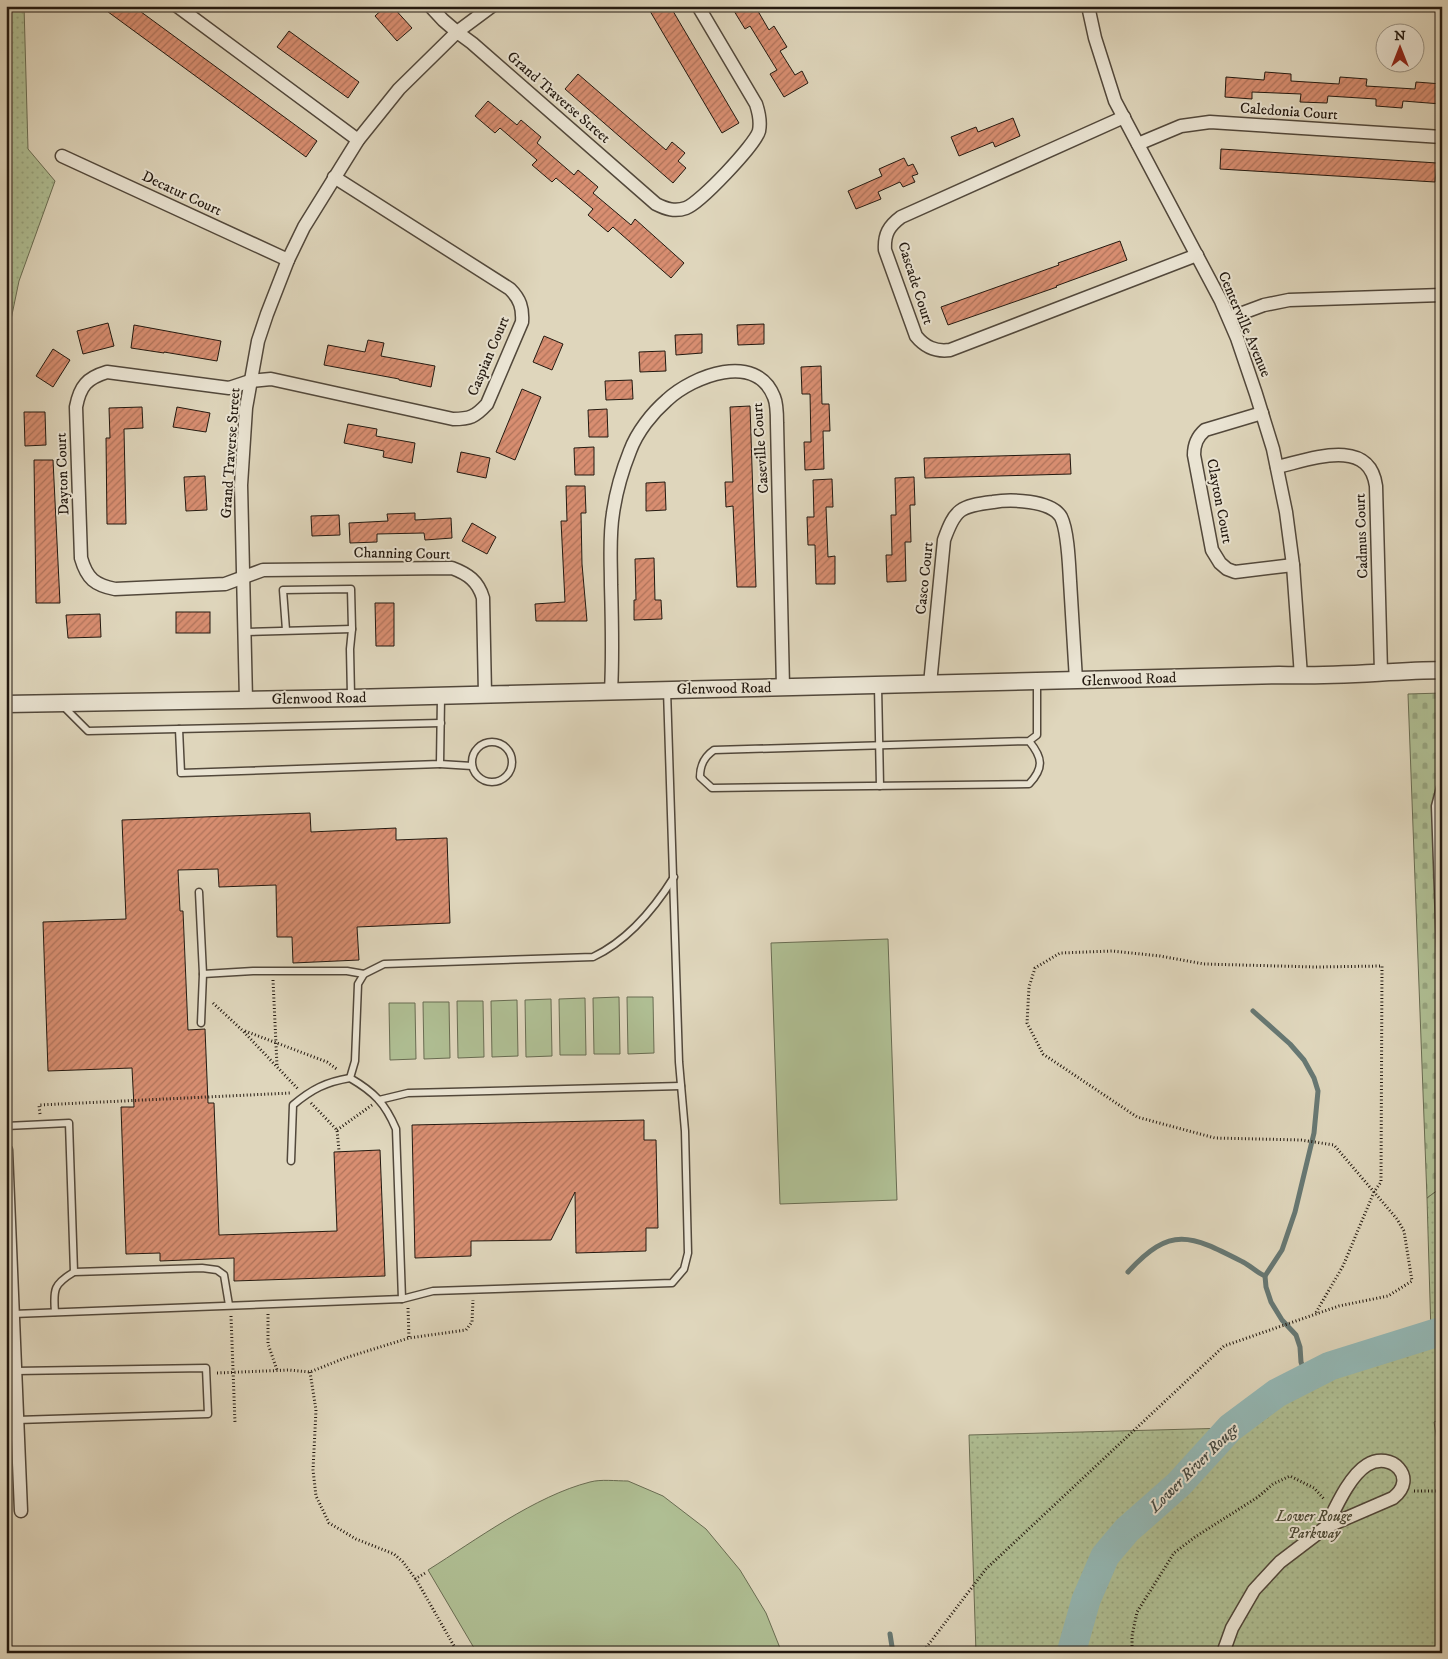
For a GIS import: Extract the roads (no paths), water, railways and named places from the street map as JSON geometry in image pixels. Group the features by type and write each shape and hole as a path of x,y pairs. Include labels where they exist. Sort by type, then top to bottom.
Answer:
{"street":[{"path":"177,6 358,140"},
{"path":"430,6 457,32"},
{"name":"Grand Traverse Street","path":"246,700 241,485 246,408 258,341 266,314 304,227 358,140 399,89 457,32 492,6"},
{"name":"Grand Traverse Street","path":"457,32 656,204 666,209 684,209 699,200 753,144 759,131 760,118 756,104 698,6"},
{"name":"Centerville Avenue","path":"1088,6 1095,38 1115,101 1229,318 1262,413 1277,467 1286,512 1293,565 1301,676"},
{"name":"Cascade Court","path":"1124,117 901,216 893,223 885,235 885,250 916,336 922,344 931,349 950,350 1197,255"},
{"name":"Caledonia Court","path":"1138,144 1181,126 1210,122 1442,137"},
{"name":"Decatur Court","path":"62,156 288,260"},
{"name":"Caspian Court","path":"250,381 271,379 454,419 466,419 478,414 486,404 522,322 521,305 518,297 510,289 334,178"},
{"path":"1229,318 1264,305 1289,300 1442,295"},
{"name":"Caseville Court","path":"611,691 613,658 610,540 618,487 631,448 652,415 668,398 697,380 727,371 741,371 760,378 775,397 783,687"},
{"name":"Dayton Court","path":"242,579 225,584 116,589 102,587 91,579 84,570 81,558 76,407 78,394 85,384 96,375 107,372 229,388 250,381"},
{"name":"Clayton Court","path":"1262,413 1206,430 1199,435 1195,442 1194,455 1212,550 1220,563 1235,572 1293,565"},
{"name":"Cadmus Court","path":"1277,467 1342,454 1359,459 1372,472 1376,486 1381,672"},
{"name":"Casco Court","path":"930,684 944,540 947,531 960,510 974,504 997,501 1024,501 1050,507 1060,516 1068,547 1076,680"},
{"name":"Channing Court","path":"242,579 263,570 436,567 452,568 463,572 477,584 483,598 485,694"},
{"name":"Glenwood Road","path":"6,704 442,696 1076,680 1340,676 1381,672 1442,670"},
{"path":"6,1150 15,1371 12,1420 21,1511"},
{"path":"1224,1653 1232,1628 1254,1590 1280,1562 1326,1527 1393,1498 1401,1492 1403,1475 1398,1468 1389,1462 1378,1460 1366,1466 1346,1488 1326,1527"}],"lane":[{"path":"286,630 283,590 351,589 351,698"},
{"path":"244,632 352,629"},
{"path":"1029,741 1037,751 1040,760 1038,775 1029,784 712,788 700,777 700,766 714,750 1029,741 1036,735 1037,682"},
{"path":"878,685 880,786"},
{"path":"13,1314 405,1298 434,1291 672,1283 684,1269 688,1253 685,1131 681,1086 667,690"},
{"path":"440,764 442,696"},
{"path":"61,703 88,731 440,723"},
{"path":"179,729 181,773 440,764 472,766"},
{"path":"488,742 501,744 506,748 512,759 509,772 499,781 485,781 479,778 472,766 473,753 482,744 488,742"},
{"path":"1442,780 1435,806 1439,868 1442,1004"},
{"path":"1435,806 1442,818"},
{"path":"350,1078 355,1061 358,984 364,974 384,964 593,957 610,949 639,922 660,899 674,877"},
{"path":"198,892 203,974 201,1023"},
{"path":"203,974 253,971 348,972 364,974"},
{"path":"291,1161 293,1105 304,1095 330,1081 350,1078 367,1088 388,1110 396,1128 405,1298"},
{"path":"379,1100 408,1093 681,1086"},
{"path":"6,1126 69,1123 74,1272"},
{"path":"55,1312 54,1297 59,1282 74,1272 202,1268 217,1270 224,1275 230,1305"},
{"path":"12,1420 208,1414 206,1368 15,1371"}],"waterway":[{"path":"1253,1011 1290,1044 1304,1060 1314,1078 1318,1091 1314,1133 1295,1212 1282,1250 1265,1276 1271,1302 1282,1320 1296,1335 1300,1347 1301,1362 1307,1378"},
{"path":"1128,1272 1143,1257 1157,1247 1169,1241 1182,1239 1195,1241 1225,1253 1265,1276"},
{"name":"Lower River Rouge","path":"1071,1653 1086,1600 1105,1556 1127,1530 1179,1484 1230,1428 1277,1393 1330,1366 1442,1331"},
{"path":"890,1634 893,1653"}],"park label":[{"name":"Lower Rouge Parkway","path":"1314,1524"}]}
